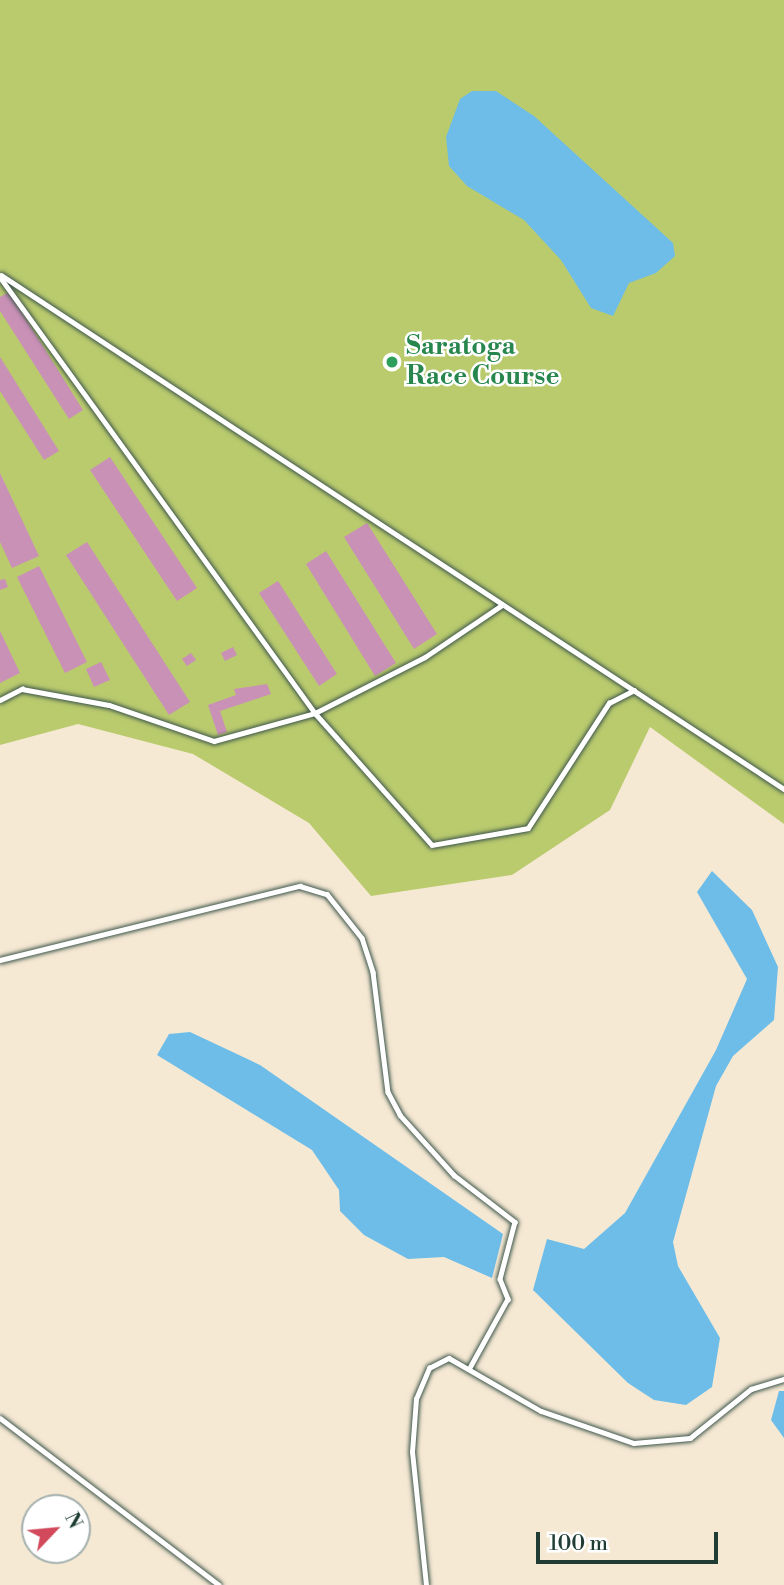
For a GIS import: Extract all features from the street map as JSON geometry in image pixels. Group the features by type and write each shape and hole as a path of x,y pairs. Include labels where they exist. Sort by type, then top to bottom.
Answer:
{"lane":[{"path":"0,276 784,789"},
{"path":"0,276 315,713 432,845 528,828 610,702 634,690"},
{"path":"0,700 22,689 109,705 214,741 315,713 425,657 502,605"},
{"path":"0,960 300,886 327,894 362,938 373,972 388,1092 400,1115 454,1175 515,1222 500,1279 508,1299 471,1366"},
{"path":"426,1585 412,1452 416,1399 429,1368 449,1358 471,1366 541,1411 634,1443 690,1438 751,1389 784,1378"},
{"path":"0,1418 219,1585"}],"green space":[{"name":"Saratoga Race Course","path":"0,0 784,0 784,824 650,727 610,810 512,875 371,896 309,823 193,754 78,724 0,745"}],"water":[{"path":"472,91 496,91 534,116 673,243 675,256 656,273 629,283 613,316 591,308 561,260 524,220 467,186 449,166 446,137 460,99"},
{"path":"712,871 752,910 778,967 774,1020 733,1056 716,1086 673,1242 678,1266 720,1338 712,1387 686,1405 654,1400 628,1383 533,1290 547,1239 584,1249 625,1213 716,1050 747,979 697,892"},
{"path":"190,1032 260,1065 503,1234 492,1278 444,1257 408,1259 364,1235 340,1211 339,1190 312,1150 157,1055 169,1034"},
{"path":"779,1391 784,1391 784,1438 771,1420"}],"building":[{"path":"9,292 83,410 69,419 0,311 0,297"},
{"path":"0,357 59,451 44,460 0,391"},
{"path":"110,457 197,588 177,601 90,470"},
{"path":"0,473 39,556 12,568 0,542"},
{"path":"367,523 437,634 414,649 344,537"},
{"path":"87,542 190,702 169,715 66,555"},
{"path":"326,551 396,663 375,676 306,564"},
{"path":"39,566 87,662 65,673 17,577"},
{"path":"5,579 8,587 0,590 0,580"},
{"path":"278,581 337,674 319,686 259,593"},
{"path":"0,631 20,673 0,683"},
{"path":"233,647 237,655 225,661 221,653"},
{"path":"191,653 196,660 187,666 182,659"},
{"path":"101,662 110,680 94,687 86,669"},
{"path":"267,684 271,694 220,711 227,732 218,735 208,705 236,695 234,689"}],"place":[{"name":"Saratoga Race Course","path":"392,362"}]}
